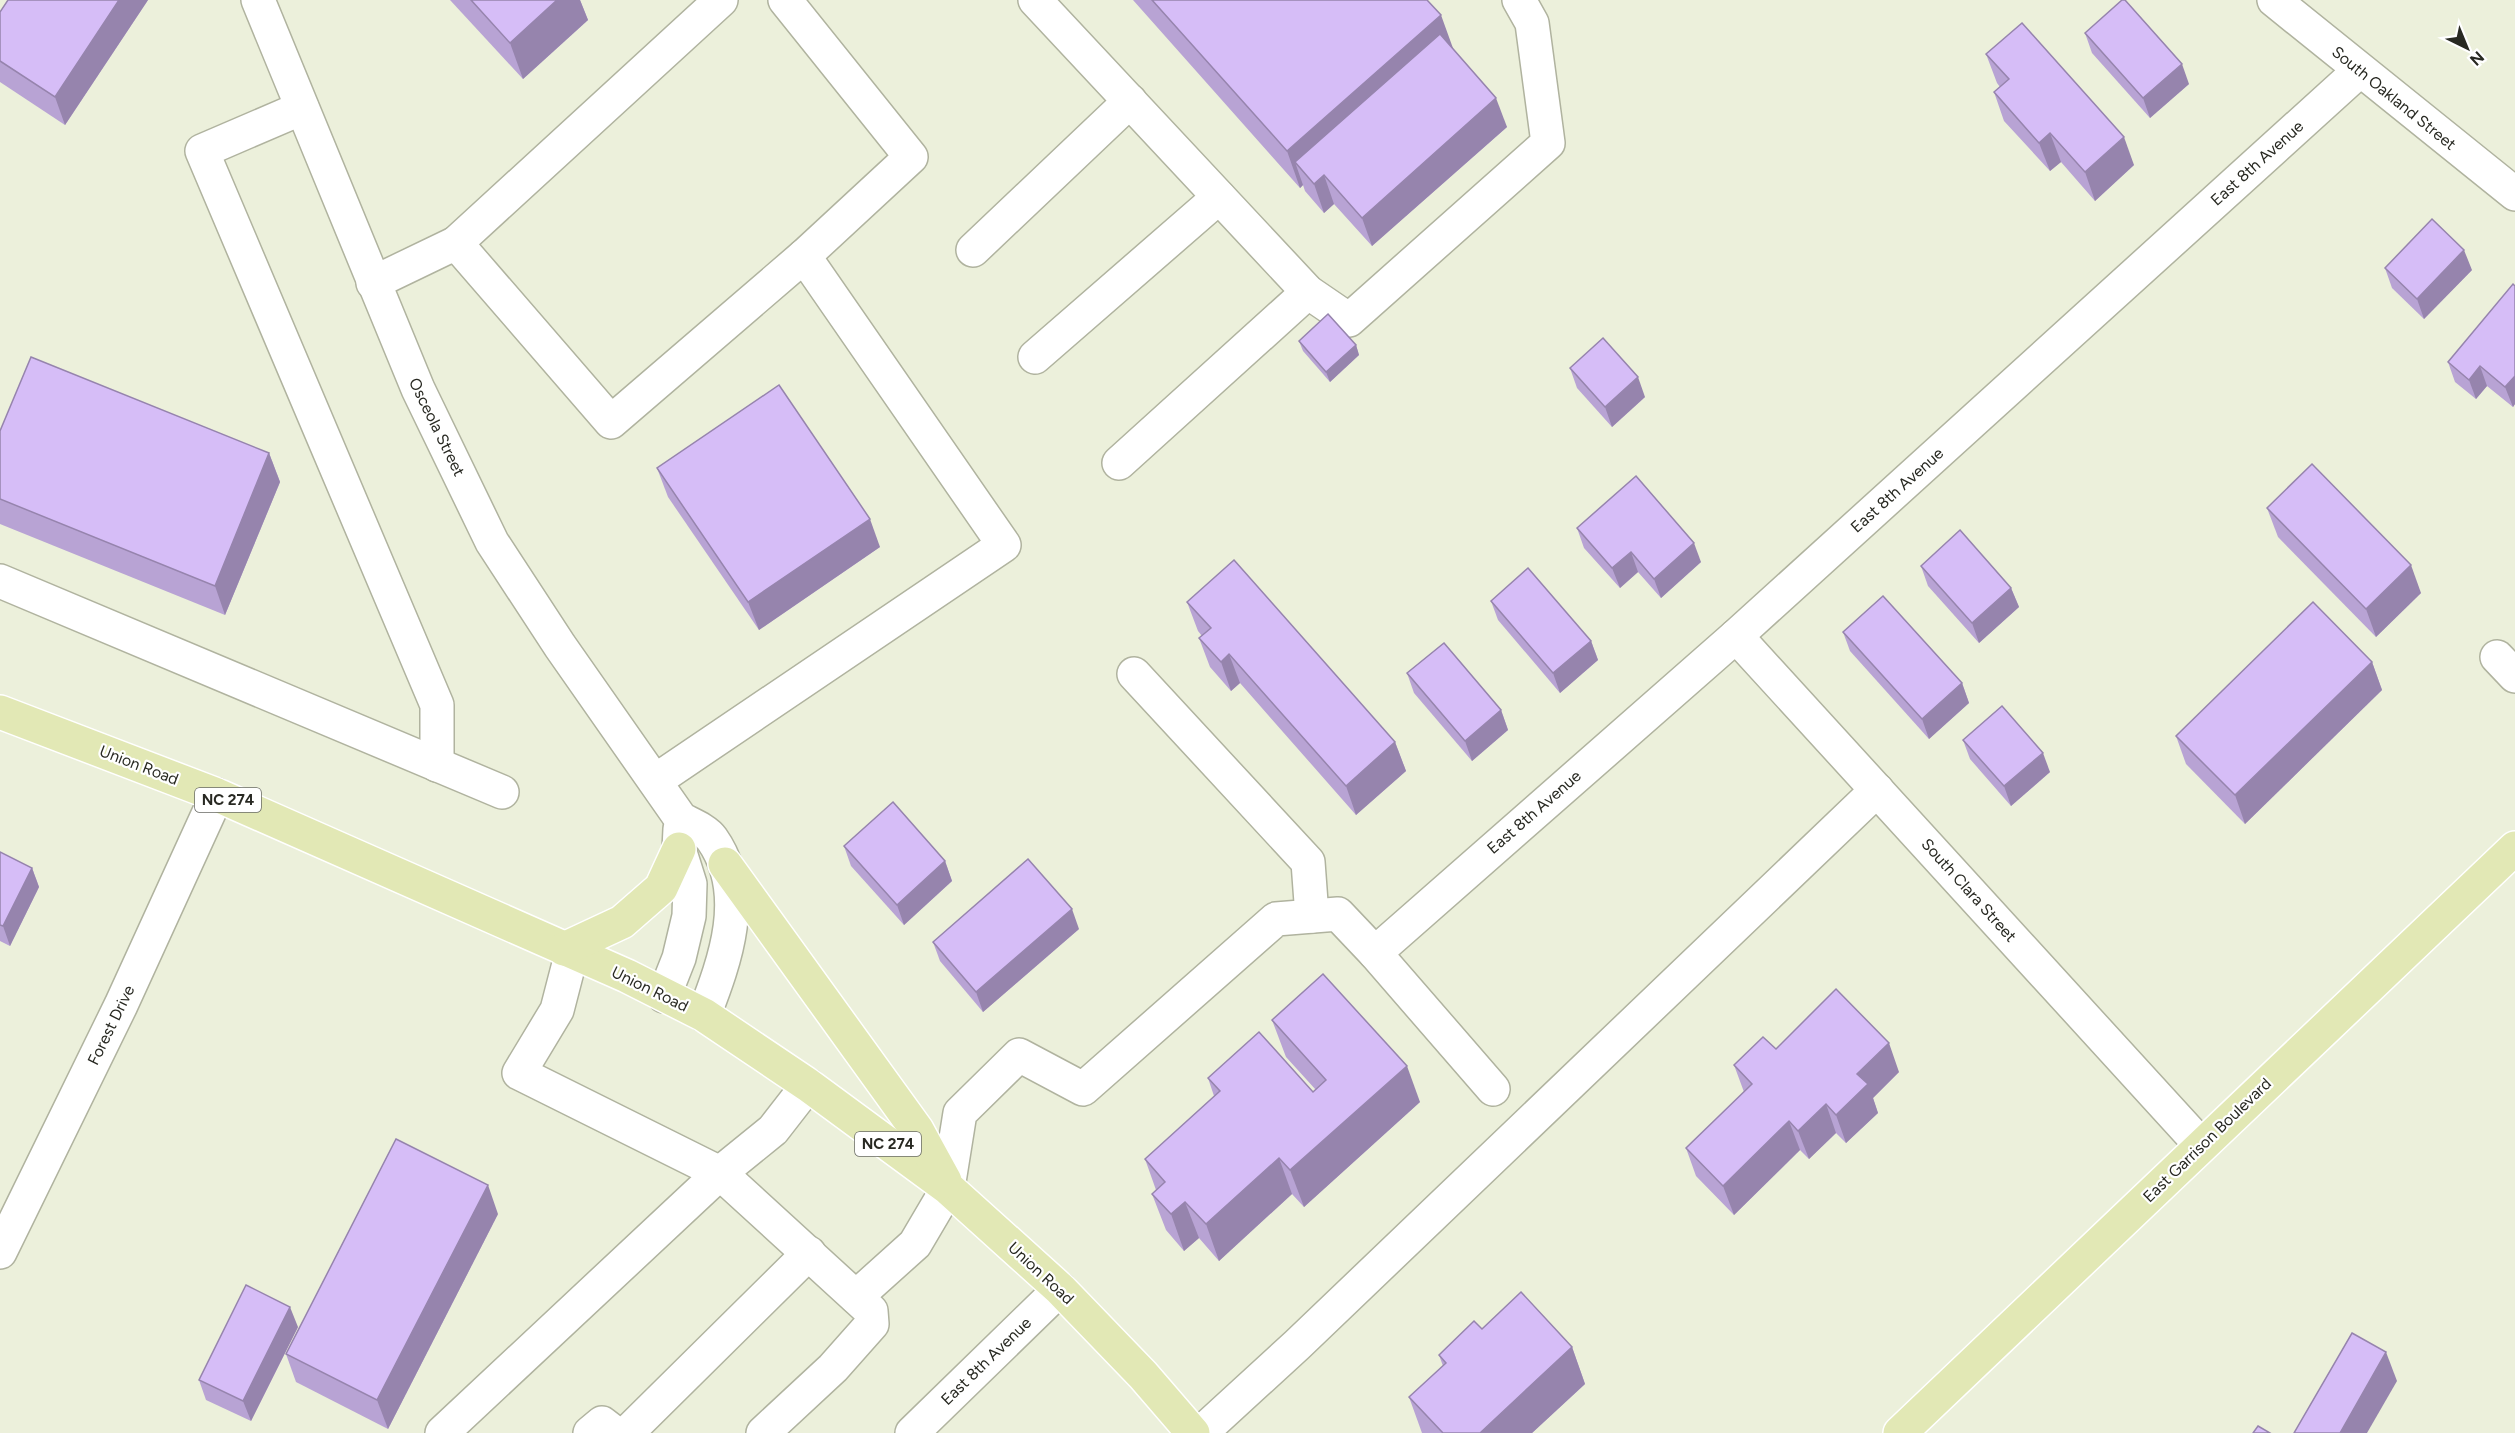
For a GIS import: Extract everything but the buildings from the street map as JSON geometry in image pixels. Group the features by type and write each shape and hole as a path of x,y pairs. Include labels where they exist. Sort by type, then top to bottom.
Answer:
{"main road":[{"name":"Union Road","path":"0,711 217,795 627,976 704,1015 808,1086 948,1188 1060,1289 1143,1375 1193,1433"},
{"path":"568,950 622,922 661,888 680,834"},
{"name":"East Garrison Boulevard","path":"1900,1433 2515,848"},
{"path":"725,864 917,1130 948,1188"}],"street":[{"name":"Osceola Street","path":"258,0 418,389 492,542 560,646 655,781 680,834 690,884 689,916 679,958 664,996"},
{"path":"373,283 456,243 721,0"},
{"path":"456,243 611,422 804,256 911,156 785,0"},
{"path":"1035,0 1308,292 1349,320 1548,143 1532,23 1519,0"},
{"name":"South Oakland Street","path":"2274,0 2359,71 2515,194"},
{"name":"East 8th Avenue","path":"1375,952 1736,636 2359,71"},
{"path":"973,250 1130,101"},
{"path":"302,108 202,151 437,705 437,765"},
{"path":"1035,357 1219,197"},
{"path":"655,781 1004,545 804,256"},
{"path":"1119,463 1308,292"},
{"path":"0,581 502,792"},
{"name":"South Clara Street","path":"1736,636 2201,1145"},
{"path":"1134,674 1308,861 1312,916"},
{"path":"1201,1433 1305,1337 1877,790"},
{"name":"Forest Drive","path":"0,1252 121,1005 217,795"},
{"name":"Osceola Street","path":"680,834 711,837 725,864 731,899 730,935 723,964 704,1015"},
{"path":"856,1297 915,1244 948,1188 960,1113 1019,1055 1083,1089 1276,919 1338,914 1375,952 1493,1089"},
{"path":"568,950 557,1010 519,1073 720,1173 872,1311 872,1324 833,1368 763,1433"},
{"path":"442,1433 720,1173 773,1130 808,1086"},
{"path":"627,1433 809,1254"},
{"name":"East 8th Avenue","path":"912,1433 1060,1289"},
{"path":"590,1433 602,1423 615,1433"}]}
